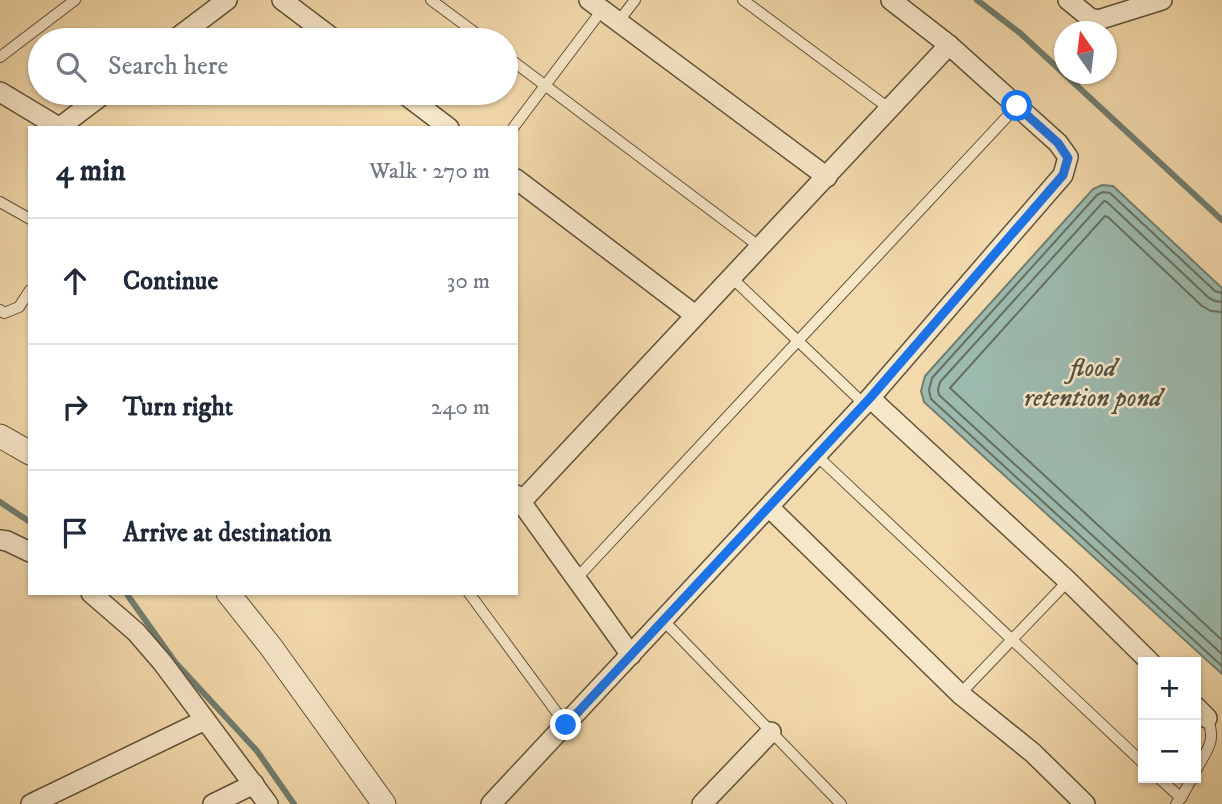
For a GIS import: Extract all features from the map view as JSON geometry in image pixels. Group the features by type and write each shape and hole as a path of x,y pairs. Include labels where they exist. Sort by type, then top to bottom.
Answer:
{"street":[{"path":"190,28 227,0"},
{"path":"282,0 319,28"},
{"path":"491,804 867,401 1063,175 1068,158 1058,143 949,46 891,0"},
{"path":"1068,0 1090,18 1098,20 1162,0"},
{"path":"603,10 827,177"},
{"path":"631,655 519,498 949,46"},
{"path":"0,92 57,126"},
{"path":"63,126 90,105"},
{"path":"419,105 446,126"},
{"path":"518,181 695,315"},
{"path":"867,401 1068,581 1145,657"},
{"path":"0,436 28,452"},
{"path":"769,507 960,694 1033,753 1085,804"},
{"path":"0,540 28,551"},
{"path":"93,595 136,632 162,662 268,804"},
{"path":"230,595 271,647 384,804"},
{"path":"32,804 205,720"},
{"path":"702,804 771,732"},
{"path":"214,804 254,784"},
{"path":"716,789 729,804"}],"lane":[{"path":"38,28 75,0"},
{"path":"432,0 469,28"},
{"path":"514,126 603,10 635,0"},
{"path":"743,0 890,110"},
{"path":"0,57 28,36"},
{"path":"518,65 760,247"},
{"path":"576,579 1017,106"},
{"path":"0,202 28,218"},
{"path":"731,277 798,341 867,401"},
{"path":"0,310 4,313 19,307 28,293"},
{"path":"816,456 1138,758"},
{"path":"960,694 1068,581"},
{"path":"470,595 566,725"},
{"path":"663,620 841,804"},
{"path":"1201,712 1212,729 1211,741 1201,760"},
{"path":"1163,783 1178,801 1189,783"}],"water":[{"name":"flood retention pond","path":"1102,185 1113,186 1222,288 1222,674 924,402 921,391 925,376 1093,189"}],"waterway":[{"path":"977,0 1020,33 1222,220"},
{"path":"0,502 28,521"},
{"path":"127,595 175,662 257,751 294,804"}],"route":[{"path":"566,725 870,398 1063,175 1068,158 1058,143 1017,106"}]}
